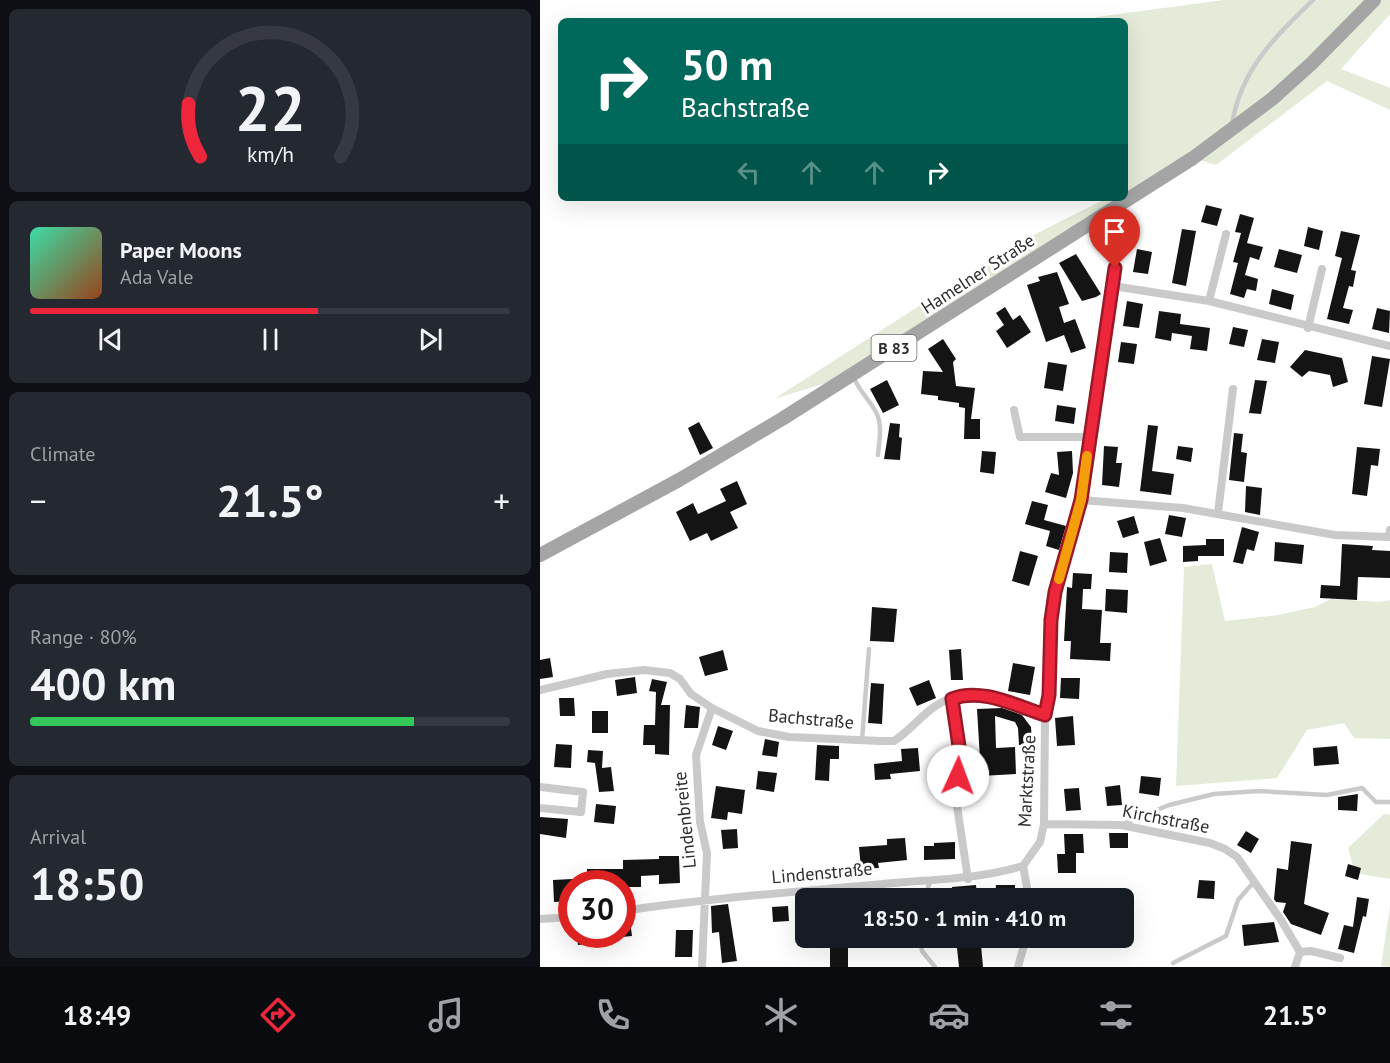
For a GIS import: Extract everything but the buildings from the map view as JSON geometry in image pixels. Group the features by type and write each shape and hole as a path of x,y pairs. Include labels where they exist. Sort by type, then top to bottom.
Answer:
{"main road":[{"name":"Hamelner Straße","path":"1128,198 1230,132 1312,63 1374,0"},
{"name":"Hamelner Straße","path":"540,555 689,474 852,375 1124,201"}],"street":[{"name":"Marktstraße","path":"1023,866 1040,842 1044,824 1045,715 1050,686 1051,620 1055,592 1081,500 1113,286 1118,232 1107,212"},
{"path":"1209,301 1226,234"},
{"path":"1308,327 1322,269"},
{"path":"1113,286 1209,301 1390,346"},
{"path":"1218,513 1233,389"},
{"path":"1014,410 1020,437 1090,437"},
{"path":"1081,500 1218,513 1335,535 1390,535"},
{"name":"Bachstraße","path":"540,690 607,674 644,670 670,673 680,679 691,694 712,708 773,735 862,740 894,741 938,703 966,693 980,695 1045,715"},
{"path":"952,699 961,760 955,793 968,879"},
{"name":"Lindenbreite","path":"702,967 703,900 707,885 707,853 700,822 696,755 712,708"},
{"path":"540,787 583,792 581,812 540,808"},
{"name":"Kirchstraße","path":"1044,824 1121,825 1210,843 1225,849 1237,857 1281,920 1300,952"},
{"path":"1023,866 1027,888"},
{"name":"Lindenstraße","path":"636,909 703,900 968,879 1023,866"},
{"path":"540,919 558,918"},
{"path":"1018,967 1023,948"},
{"path":"1294,967 1300,952 1311,951 1340,958"}],"lane":[{"path":"1230,132 1236,99 1246,79 1270,42 1313,0"},
{"path":"852,375 859,391 876,413 880,424 878,455"},
{"path":"862,740 869,649"},
{"path":"1121,825 1168,805 1214,794 1260,791 1327,795 1362,788 1376,802 1390,802"},
{"path":"928,888 930,881"},
{"path":"1173,963 1226,936 1238,900 1253,883"},
{"path":"922,948 935,967"}],"green space":[{"path":"1224,0 1390,0 1390,14 1341,69 1390,88 1390,110 1327,81 1216,165 1193,158 1128,199 1128,18 1096,17"},
{"path":"1101,201 1125,201 852,375 774,399 1016,244"},
{"path":"1212,564 1225,621 1278,615 1315,607 1331,599 1379,602 1390,600 1390,739 1354,738 1344,723 1307,730 1277,778 1176,786 1184,567"},
{"path":"1384,814 1390,815 1390,879 1355,873 1348,848"},
{"path":"1390,906 1390,967 1381,966"}],"slow traffic":[{"path":"1059,579 1081,500 1087,456"}],"route":[{"path":"958,776 961,760 952,699 966,693 980,695 1045,715 1049,695 1051,620 1055,592 1081,500 1115,268"}]}
